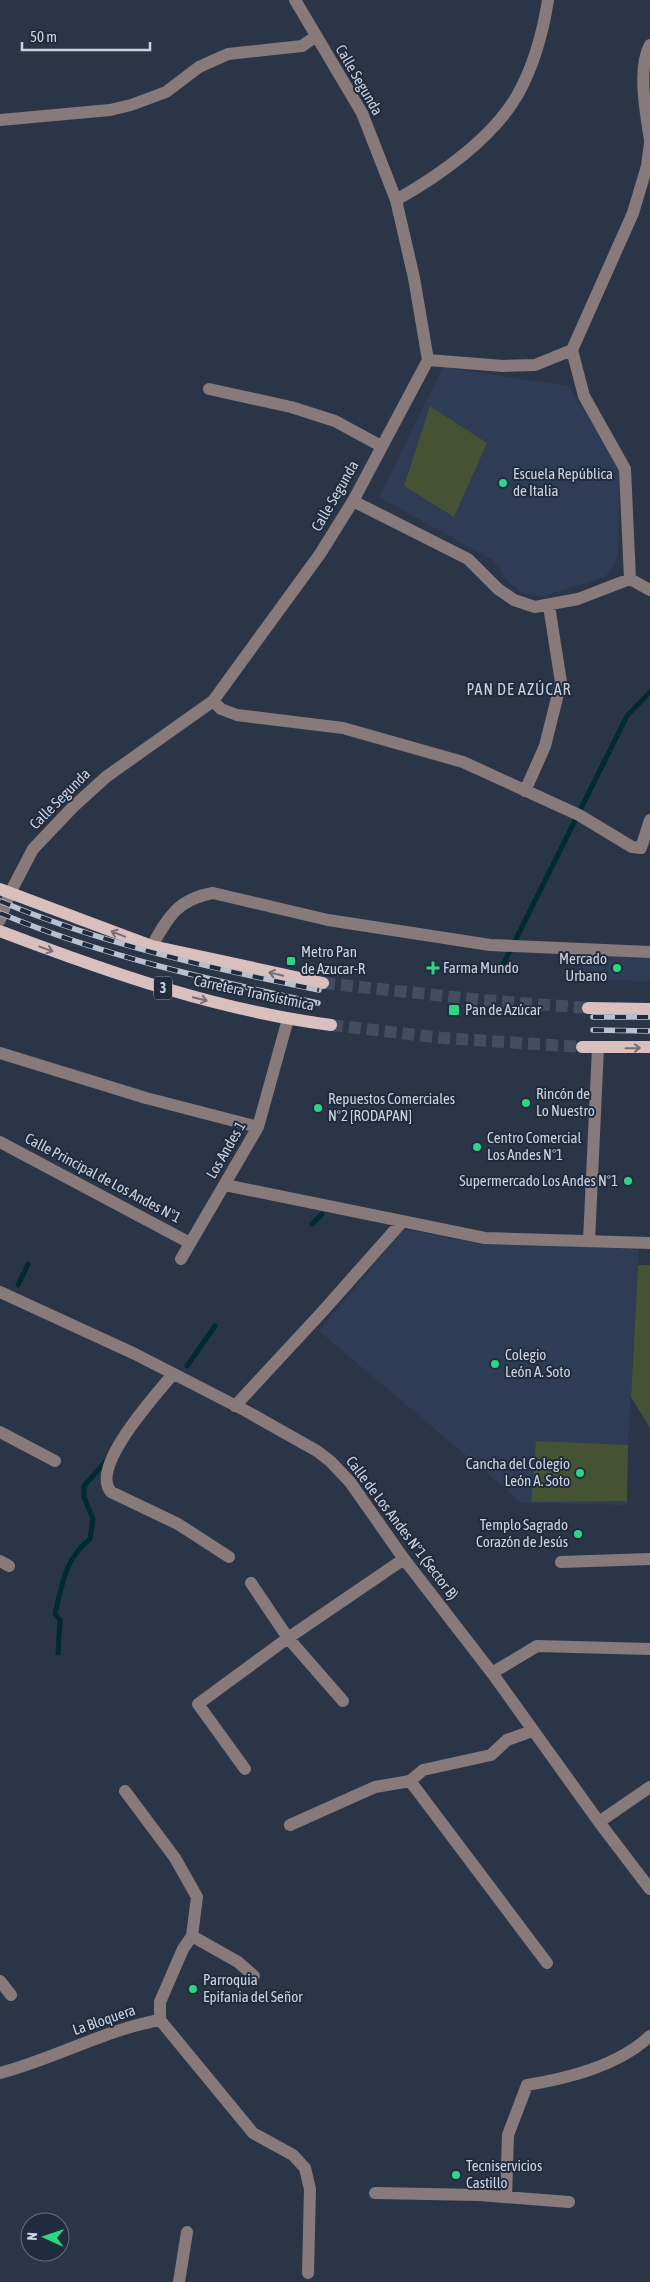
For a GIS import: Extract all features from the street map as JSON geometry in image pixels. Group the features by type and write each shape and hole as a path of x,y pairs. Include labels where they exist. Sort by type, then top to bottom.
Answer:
{"main road":[{"name":"Carretera Transístmica","path":"5,891 152,946 324,983"},
{"name":"Carretera Transístmica","path":"0,932 183,995 288,1019 331,1025"},
{"path":"588,1008 650,1009"},
{"path":"582,1048 650,1047"}],"street":[{"name":"Calle Segunda","path":"0,920 5,891 34,849 73,807 106,777 213,701 320,554 353,501 428,360 414,278 396,200 362,113 315,37 295,0"},
{"path":"396,200 419,187 489,133 518,94 542,32 548,0"},
{"path":"0,120 110,110 131,105 166,92 199,67 228,54 302,46 315,37"},
{"path":"630,579 625,469 584,396 572,350 633,213 647,166 650,141 644,107 644,81 645,54 650,45"},
{"path":"428,360 503,366 535,365 572,350"},
{"path":"209,389 291,407 335,421 381,446"},
{"path":"353,501 468,559 498,589 514,600 535,607 549,606 578,599 630,579 650,590"},
{"path":"525,791 545,746 561,682 549,606"},
{"path":"213,701 221,709 237,715 342,728 463,762 579,815 632,847 641,848 650,820"},
{"path":"152,946 176,908 194,896 213,893 328,920 490,945 650,952"},
{"name":"Los Andes 1","path":"180,1259 258,1127 288,1019"},
{"path":"589,1241 598,1048"},
{"path":"0,1054 146,1098 258,1127"},
{"name":"Calle Principal de Los Andes N°1","path":"0,1142 190,1243"},
{"path":"224,1185 485,1238 650,1243"},
{"path":"235,1406 324,1311 402,1222"},
{"path":"0,1306 6,1295"},
{"name":"Calle de Los Andes N°1 (Sector B)","path":"6,1295 135,1354 235,1406 317,1451 330,1461 350,1482 404,1559 492,1673 598,1822 650,1889"},
{"path":"172,1374 124,1437 110,1460 105,1480 107,1487 111,1492 186,1529 229,1557"},
{"path":"0,1432 55,1461"},
{"path":"245,1769 198,1704 288,1638 404,1559"},
{"path":"561,1562 650,1560"},
{"path":"251,1583 288,1638 343,1701"},
{"path":"492,1673 537,1646 650,1649"},
{"path":"290,1825 375,1787 410,1781 423,1770 491,1755 507,1740 532,1731"},
{"path":"410,1781 547,1963"},
{"path":"598,1822 650,1787"},
{"path":"125,1791 174,1858 197,1897 192,1936 183,1949 160,2002 160,2020"},
{"path":"192,1936 238,1962 254,1976"},
{"path":"0,1981 11,1995"},
{"name":"La Bloquera","path":"0,2073 26,2066 131,2026 160,2020 199,2070 253,2133 293,2154 305,2168 310,2189 308,2273"},
{"path":"506,2197 508,2135 527,2085 565,2079 599,2066 640,2046 650,2036"},
{"path":"375,2193 478,2195 569,2202"},
{"path":"179,2282 187,2232"}],"shaded area":[{"name":"Escuela República de Italia","path":"443,367 568,386 620,468 618,556 605,577 540,597 524,593 508,582 493,560 379,497"},
{"name":"Mercado Urbano","path":"583,955 650,956 650,981 583,980"},
{"name":"Colegio León A. Soto","path":"404,1229 475,1243 639,1249 628,1445 627,1505 522,1503 319,1331"}],"green space":[{"path":"430,406 487,443 454,517 404,486"},
{"path":"638,1265 650,1265 650,1428 631,1397"},
{"name":"Cancha del Colegio León A. Soto","path":"536,1441 628,1445 627,1501 531,1502"}],"waterway":[{"path":"500,971 627,716 650,692"},
{"path":"312,1224 322,1214"},
{"path":"18,1285 28,1264"},
{"path":"187,1366 215,1326"},
{"path":"58,1653 60,1620 55,1614 63,1583 70,1563 82,1546 90,1539 93,1519 84,1497 84,1486 108,1459"}],"tunnel":[{"path":"323,983 482,1000 588,1008"},
{"path":"331,1025 443,1038 582,1047"}],"railway":[{"path":"0,901 78,930 117,942 197,964 319,990"},
{"path":"0,913 78,942 117,954 197,976 318,1003"},
{"path":"593,1017 650,1017"},
{"path":"593,1030 650,1031"}],"place":[{"name":"Escuela República de Italia","path":"503,483"},
{"name":"Metro Pan de Azucar-R","path":"291,961"},
{"name":"Farma Mundo","path":"433,968"},
{"name":"Mercado Urbano","path":"617,968"},
{"name":"Pan de Azúcar","path":"454,1010"},
{"name":"Rincón de Lo Nuestro","path":"526,1103"},
{"name":"Repuestos Comerciales N°2 [RODAPAN]","path":"318,1108"},
{"name":"Centro Comercial Los Andes N°1","path":"477,1147"},
{"name":"Supermercado Los Andes N°1","path":"628,1181"},
{"name":"Colegio León A. Soto","path":"495,1364"},
{"name":"Cancha del Colegio León A. Soto","path":"580,1473"},
{"name":"Templo Sagrado Corazón de Jesús","path":"578,1534"},
{"name":"Parroquia Epifania del Señor","path":"193,1989"},
{"name":"Tecniservicios Castillo","path":"456,2175"}],"district":[{"name":"PAN DE AZÚCAR","path":"519,689"}]}
